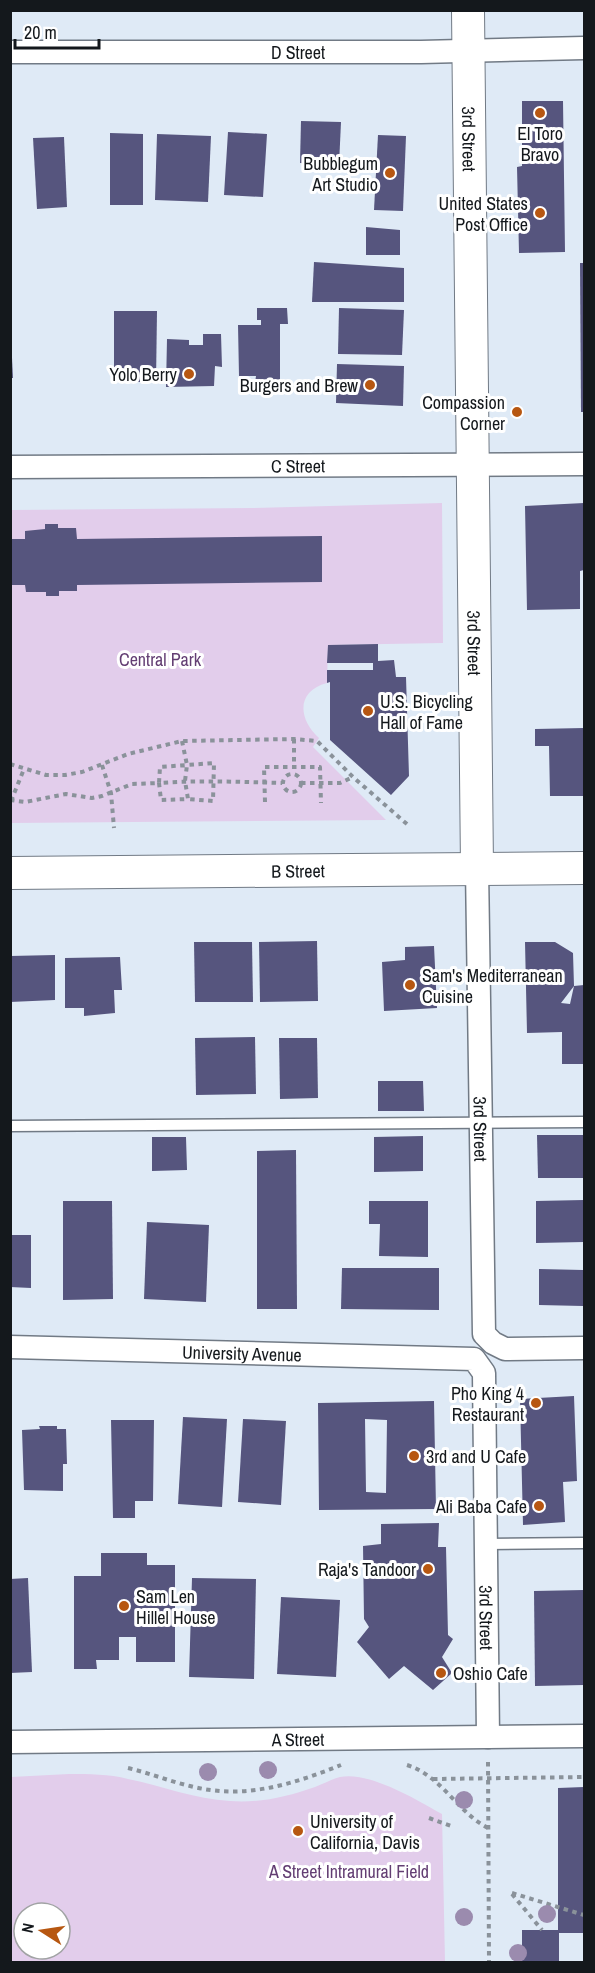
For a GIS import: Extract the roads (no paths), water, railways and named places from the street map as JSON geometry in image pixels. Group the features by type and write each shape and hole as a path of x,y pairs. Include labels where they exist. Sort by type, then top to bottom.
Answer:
{"street":[{"name":"3rd Street","path":"468,10 484,1335 505,1349 585,1348"},
{"name":"D Street","path":"10,52 468,51 585,48"},
{"name":"C Street","path":"10,467 585,464"},
{"name":"B Street","path":"10,873 585,868"},
{"name":"University Avenue","path":"10,1347 474,1359"},
{"name":"3rd Street","path":"474,1359 484,1373 488,1737"},
{"name":"A Street","path":"10,1742 585,1736"}],"lane":[{"path":"10,1126 585,1122"},
{"path":"486,1544 585,1543"}],"place":[{"name":"El Toro Bravo","path":"540,113"},
{"name":"Bubblegum Art Studio","path":"390,173"},
{"name":"United States Post Office","path":"540,213"},
{"name":"Yolo Berry","path":"189,374"},
{"name":"Burgers and Brew","path":"370,385"},
{"name":"Compassion Corner","path":"517,412"},
{"name":"U.S. Bicycling Hall of Fame","path":"368,711"},
{"name":"Sam's Mediterranean Cuisine","path":"410,985"},
{"name":"Pho King 4 Restaurant","path":"536,1403"},
{"name":"3rd and U Cafe","path":"414,1456"},
{"name":"Ali Baba Cafe","path":"539,1506"},
{"name":"Raja's Tandoor","path":"428,1569"},
{"name":"Sam Len Hillel House","path":"124,1606"},
{"name":"Oshio Cafe","path":"441,1673"},
{"name":"University of California, Davis","path":"298,1831"}],"park label":[{"name":"Central Park","path":"160,659"},
{"name":"A Street Intramural Field","path":"349,1871"}]}
